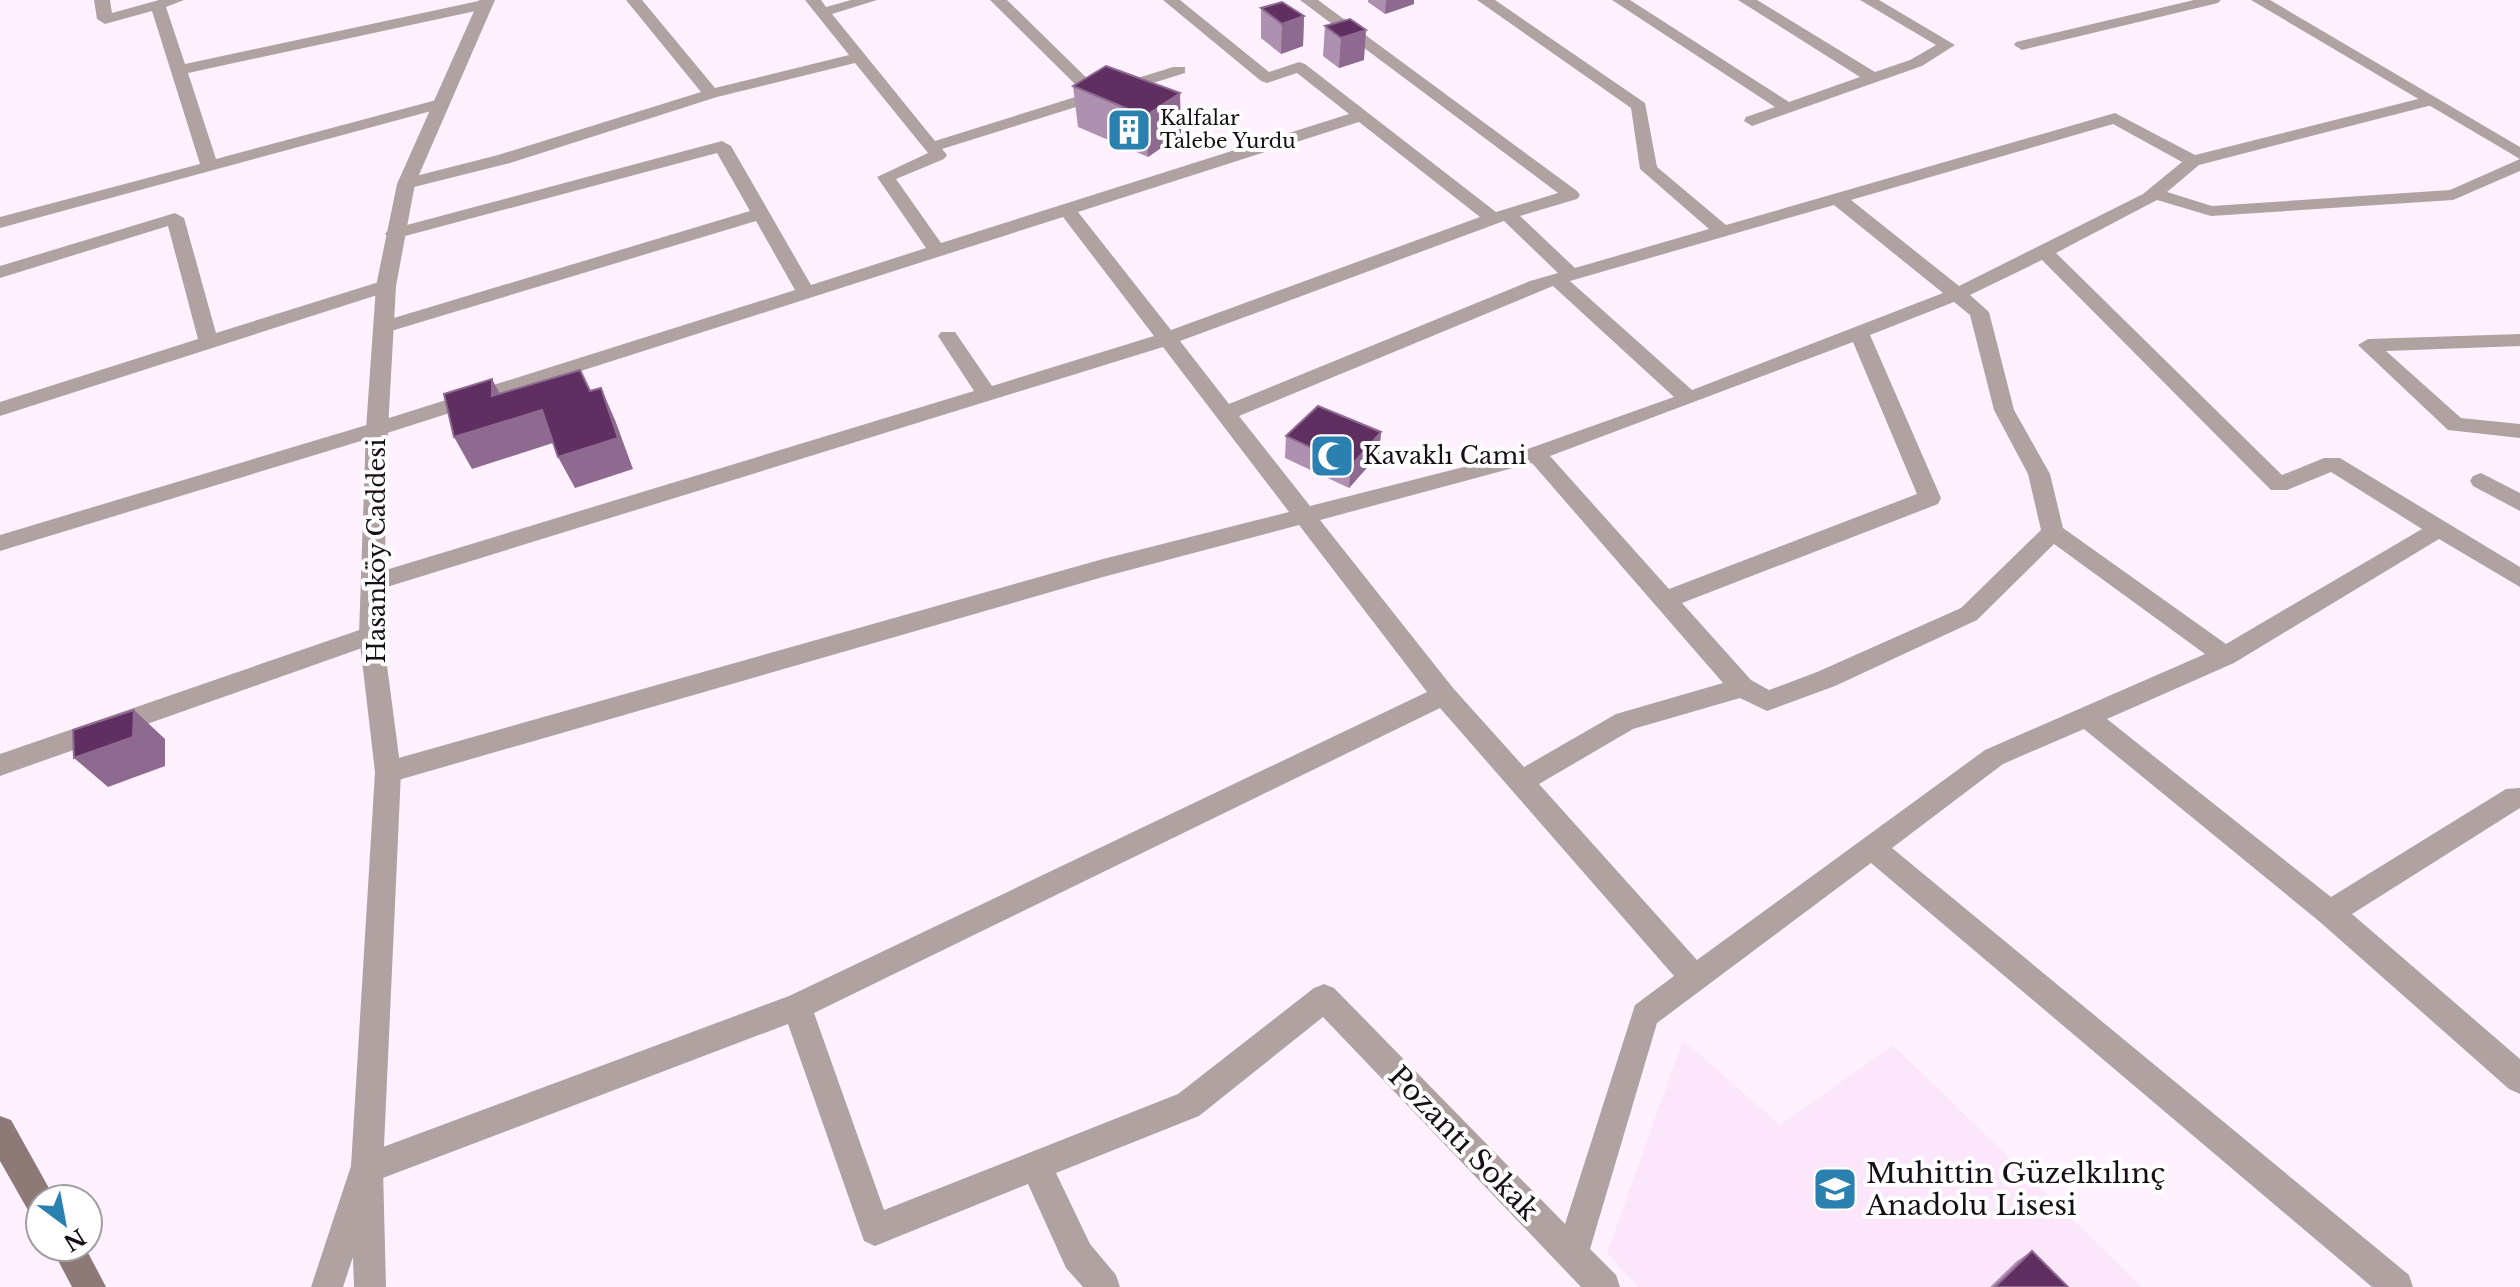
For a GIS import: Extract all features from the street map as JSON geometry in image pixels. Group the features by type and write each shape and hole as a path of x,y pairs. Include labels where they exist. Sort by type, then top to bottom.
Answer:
{"main road":[{"path":"2,1141 29,1183"},
{"path":"78,1263 93,1286"}],"street":[{"path":"102,0 105,19 176,0"},
{"path":"634,0 711,94"},
{"path":"818,6 869,0"},
{"path":"998,0 1096,96"},
{"path":"1171,0 1267,78 1299,67 1361,116 1500,216 1689,399"},
{"path":"374,582 1167,339 1500,216 1571,195 1308,0"},
{"path":"1485,0 1639,106 1649,169 1722,231"},
{"path":"1620,0 1787,108"},
{"path":"1746,0 1873,78"},
{"path":"1752,121 1916,63 1947,45 1868,0"},
{"path":"2022,45 2213,0"},
{"path":"2259,0 2520,154"},
{"path":"179,70 486,2"},
{"name":"Hasanköy Caddesi","path":"370,1287 367,1168 388,772 371,635 377,429 386,286 406,184 486,2"},
{"path":"158,5 209,165"},
{"path":"818,6 938,155 886,177 936,250"},
{"path":"406,184 504,159 711,94 859,57"},
{"path":"932,147 1179,70"},
{"path":"388,772 1103,568 1536,454 1689,399 1959,293 2154,194 2193,161 2430,101"},
{"path":"0,223 440,104"},
{"path":"0,543 377,429 1361,116"},
{"path":"1225,414 1563,277 2115,118 2193,161"},
{"path":"394,234 722,146 806,293"},
{"path":"2154,194 2211,211 2406,199 2453,195 2520,164"},
{"path":"1837,198 1979,312 2004,410 2039,474 2053,532 2225,656"},
{"path":"1066,209 1444,695 1695,979"},
{"path":"384,327 761,214"},
{"path":"0,272 175,218 209,344"},
{"path":"2044,252 2279,485 2332,463 2520,578"},
{"path":"0,409 386,286"},
{"path":"1665,600 1930,498 1859,332"},
{"path":"948,336 986,393"},
{"path":"2520,340 2368,345 2455,425 2520,431"},
{"path":"1536,454 1742,687 1767,701 1826,679 1969,614 2053,532"},
{"path":"2481,481 2520,503"},
{"path":"1572,1255 1645,1015 1994,757 2225,656 2439,529"},
{"path":"0,765 371,635"},
{"path":"1520,782 1625,721 1742,687"},
{"path":"367,1168 797,1007 1444,695"},
{"path":"2087,717 2330,913 2520,1079"},
{"path":"2330,913 2515,797"},
{"path":"1873,848 2397,1287"},
{"name":"Pozantı Sokak","path":"1036,1166 1188,1105 1324,998 1604,1287"},
{"path":"797,1007 875,1230 1036,1166 1078,1256 1104,1287"},
{"name":"Hasanköy Caddesi","path":"327,1287 353,1200 367,1168"}],"shaded area":[{"name":"Muhittin Güzelkılınç Anadolu Lisesi","path":"1683,1040 1780,1125 1893,1045 2142,1287 1638,1287 1607,1253"}],"building":[{"path":"1282,2 1304,16 1282,24 1261,8"},
{"path":"1350,19 1366,30 1341,38 1325,26"},
{"path":"1106,66 1180,93 1145,116 1073,86"},
{"path":"580,370 590,391 601,388 618,438 558,457 542,410 454,437 444,394 492,379 492,396"},
{"path":"1318,406 1381,432 1351,466 1286,436"},
{"path":"134,710 133,737 74,758 73,730"},
{"path":"2032,1251 2068,1287 1995,1287"}],"place":[{"name":"Kalfalar Talebe Yurdu","path":"1129,130"},
{"name":"Kavaklı Cami","path":"1332,456"},
{"name":"Muhittin Güzelkılınç Anadolu Lisesi","path":"1835,1189"}]}
